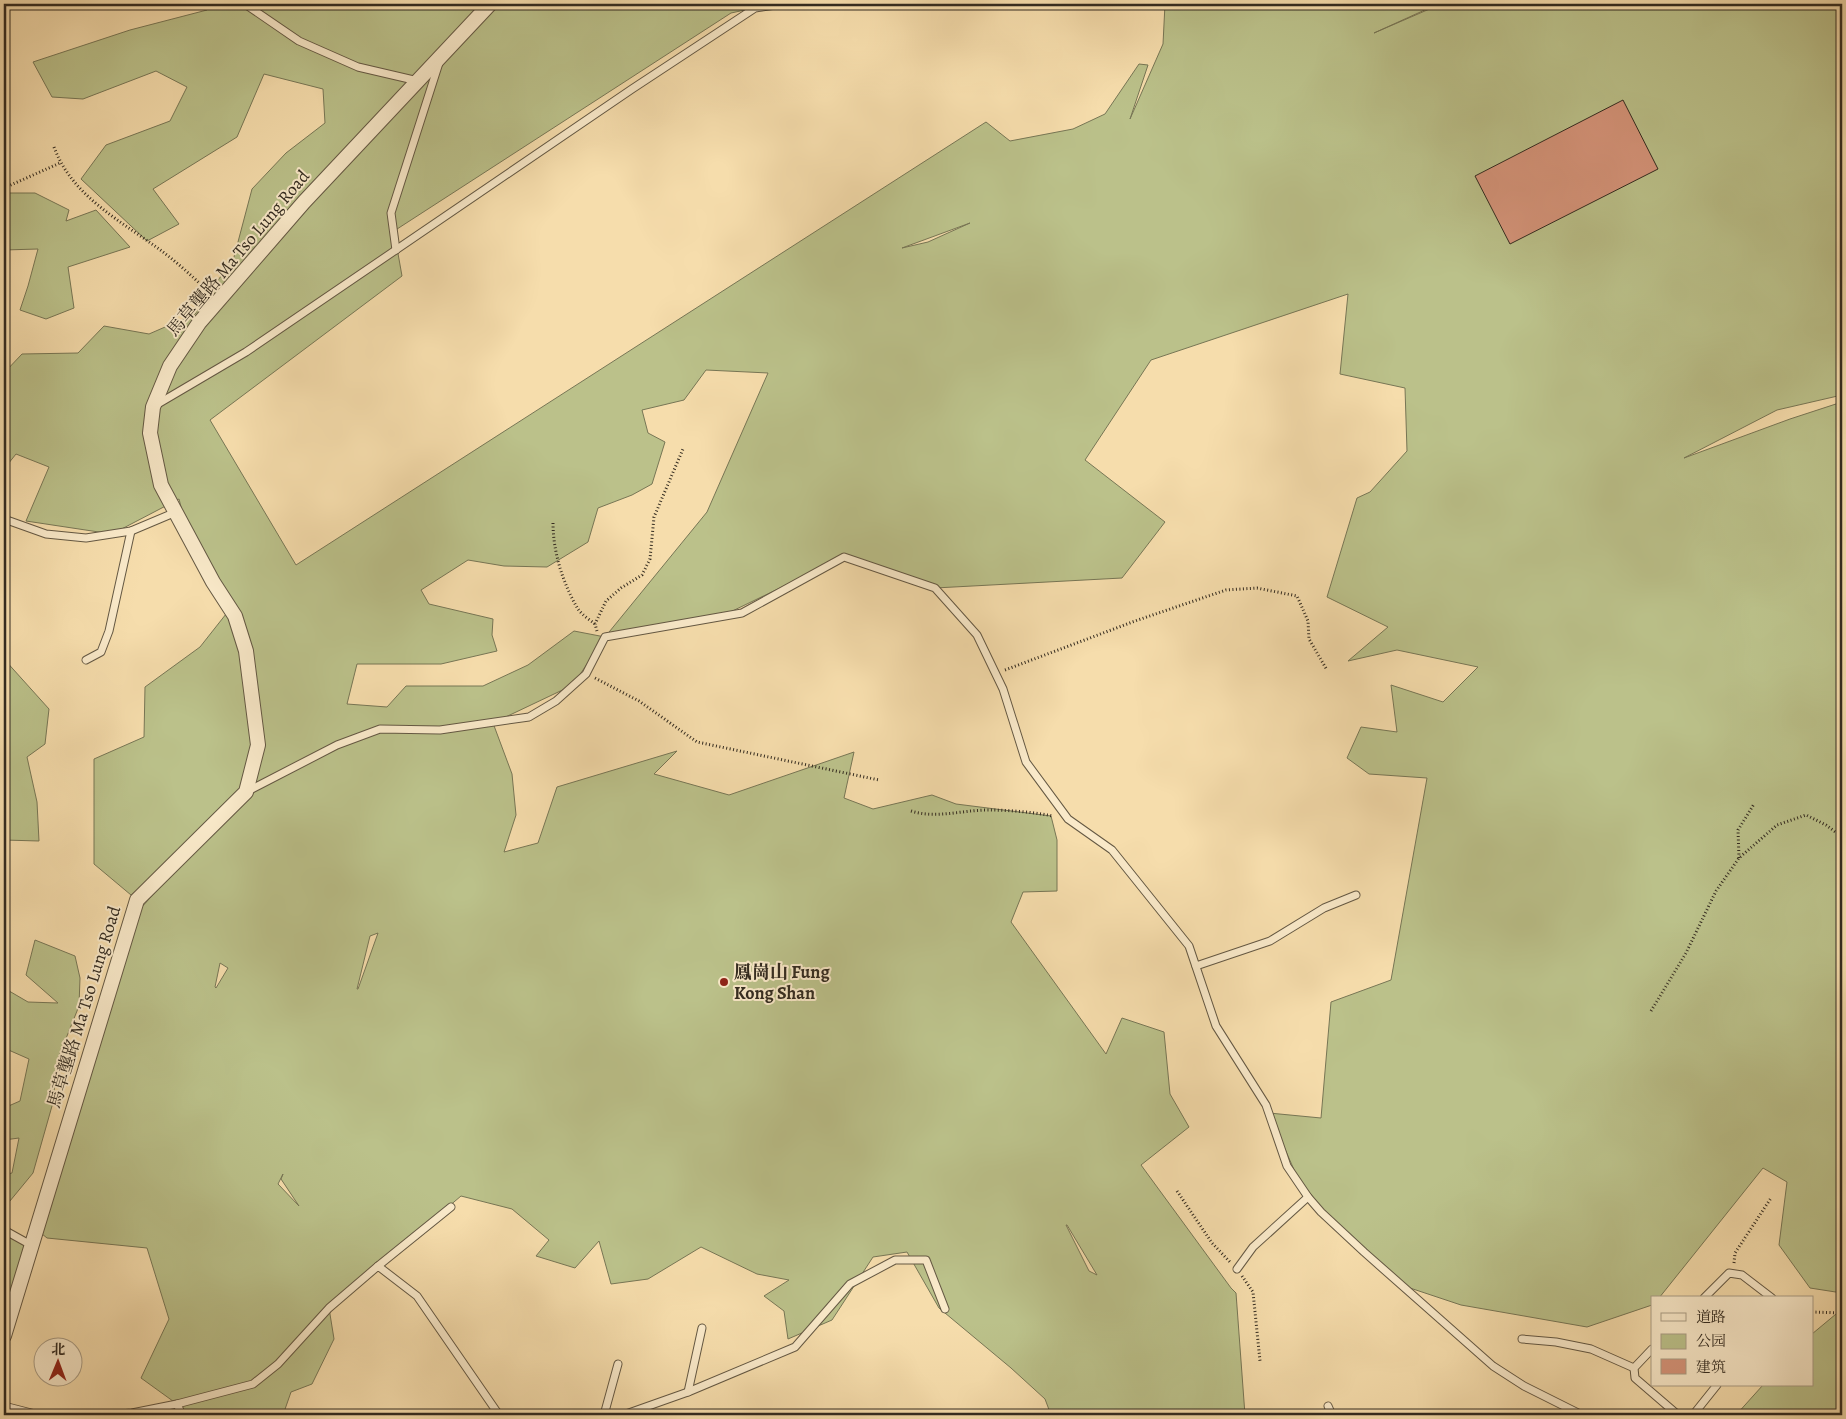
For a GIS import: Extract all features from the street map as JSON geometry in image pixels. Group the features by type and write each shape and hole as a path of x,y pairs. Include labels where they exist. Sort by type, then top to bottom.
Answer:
{"street":[{"name":"馬草壟路 Ma Tso Lung Road","path":"4,1336 136,900 246,792 258,745 246,651 235,616 213,582 161,485 150,433 154,406 170,366 199,323 304,202 490,4"}],"lane":[{"path":"245,4 299,42 358,68 418,81"},
{"path":"154,406 246,352 632,89 756,8 783,4"},
{"path":"396,250 391,213 441,56"},
{"path":"4,519 46,534 86,538 130,531 177,512"},
{"path":"86,660 101,652 109,631 130,531"},
{"path":"246,792 336,745 380,729 440,730 529,717 556,701 586,674 605,637 742,613 844,557 935,588 977,635 1002,689 1026,762 1068,819 1112,850 1189,946 1216,1026 1266,1105 1287,1166 1308,1197 1321,1212 1364,1252 1493,1366 1524,1386 1582,1415"},
{"path":"1196,966 1270,941 1324,908 1356,895"},
{"path":"1237,1268 1253,1248 1308,1197"},
{"path":"107,1415 132,1413 177,1404 253,1384 278,1364 329,1308 451,1207"},
{"path":"4,1230 31,1245"},
{"path":"623,1415 688,1392 795,1347 850,1284 895,1260 926,1260 945,1309"},
{"path":"378,1266 417,1296 500,1414 490,1415"},
{"path":"1706,1296 1729,1273 1742,1275 1769,1296"},
{"path":"688,1392 702,1328"},
{"path":"1522,1339 1556,1342 1591,1349 1634,1368"},
{"path":"1651,1350 1634,1368 1635,1378 1678,1415"},
{"path":"604,1415 618,1364"},
{"path":"1693,1415 1716,1386"},
{"path":"177,1404 182,1415"},
{"path":"4,1406 39,1415"},
{"path":"1328,1406 1332,1415"}],"path":[{"path":"54,147 60,163 80,190 165,253 219,300"},
{"path":"4,188 60,163"},
{"path":"605,637 597,634 595,624 606,601 621,588 642,575 650,559 654,517 683,449"},
{"path":"553,523 553,541 564,581 579,610 595,624"},
{"path":"995,673 1135,621 1226,590 1257,588 1296,596 1308,621 1309,639 1327,670"},
{"path":"586,674 639,701 697,742 879,780"},
{"path":"1739,858 1738,830 1754,804"},
{"path":"911,810 924,815 987,810 1033,813 1068,819"},
{"path":"1651,1011 1686,953 1716,891 1739,858 1777,825 1806,815 1826,825 1842,838"},
{"path":"1177,1191 1212,1243 1237,1268 1253,1292 1260,1361"},
{"path":"1734,1273 1735,1253 1771,1198"},
{"path":"1814,1312 1842,1313"}],"green space":[{"path":"211,4 773,4 731,13 394,231 402,276 210,420 296,565 986,122 1010,141 1073,129 1105,114 1139,64 1148,65 1130,119 1163,44 1165,4 1438,4 1374,33 1441,4 1842,4 1842,395 1777,410 1684,458 1842,402 1842,1293 1810,1288 1779,1245 1787,1182 1763,1168 1661,1296 1651,1296 1651,1305 1587,1327 1461,1305 1401,1285 1303,1190 1269,1113 1321,1118 1331,1002 1391,980 1427,778 1369,774 1347,758 1361,727 1397,732 1391,685 1443,702 1478,667 1397,650 1348,661 1388,627 1327,597 1357,498 1370,492 1407,451 1405,388 1340,374 1348,294 1151,360 1085,460 1165,522 1122,578 935,588 844,557 720,617 605,637 573,685 493,723 512,774 516,815 504,852 538,843 557,787 677,751 654,774 729,795 854,752 844,798 873,809 932,795 956,804 1051,816 1057,840 1057,891 1023,892 1011,922 1106,1054 1122,1018 1164,1032 1170,1094 1189,1127 1141,1165 1236,1293 1245,1415 1051,1415 1045,1399 939,1308 907,1252 873,1257 832,1320 788,1339 784,1311 764,1296 789,1280 757,1274 701,1247 648,1279 611,1284 599,1241 575,1268 536,1256 549,1240 512,1209 461,1196 329,1308 334,1339 312,1384 291,1392 283,1415 182,1415 177,1404 141,1378 169,1319 147,1248 47,1238 36,1229 141,908 190,853 131,895 94,864 94,759 144,737 145,687 200,647 230,609 187,530 179,499 112,534 26,521 49,467 16,454 4,469 4,373 22,354 78,353 104,326 149,334 195,314 234,257 252,189 286,153 325,123 323,89 264,74 237,137 153,189 179,224 147,241 81,179 106,145 170,121 187,87 156,71 83,99 52,97 33,62 130,30 207,10","holes":["970,223 928,242 902,248","706,370 768,373 707,512 605,637 574,631 528,665 483,686 406,686 387,707 347,704 357,664 441,664 497,651 492,635 493,619 429,604 421,590 468,560 504,566 547,567 588,542 598,508 632,495 652,484 665,442 648,433 642,410 684,400","378,933 357,989 370,936","220,963 228,968 216,988 215,987","283,1174 281,1179 299,1206 278,1184","1066,1225 1097,1275 1089,1271"]},
{"path":"4,193 35,193 69,210 66,221 96,210 130,247 68,267 74,308 46,319 20,310 38,249 4,250"},
{"path":"4,659 49,709 45,744 27,757 37,802 39,841 4,840"},
{"path":"35,940 75,956 80,978 79,1006 59,1056 52,1106 33,1173 5,1207 4,1175 12,1173 19,1138 4,1140 4,1108 20,1101 29,1059 4,1048 4,988 28,1002 58,1003 26,975"},
{"path":"4,1229 31,1245 4,1336"},
{"path":"1842,1309 1842,1415 1736,1415 1762,1386 1814,1386 1814,1332"}],"building":[{"path":"1623,100 1658,169 1510,244 1475,176"}],"place":[{"name":"鳳崗山 Fung Kong Shan","path":"724,982"}]}
